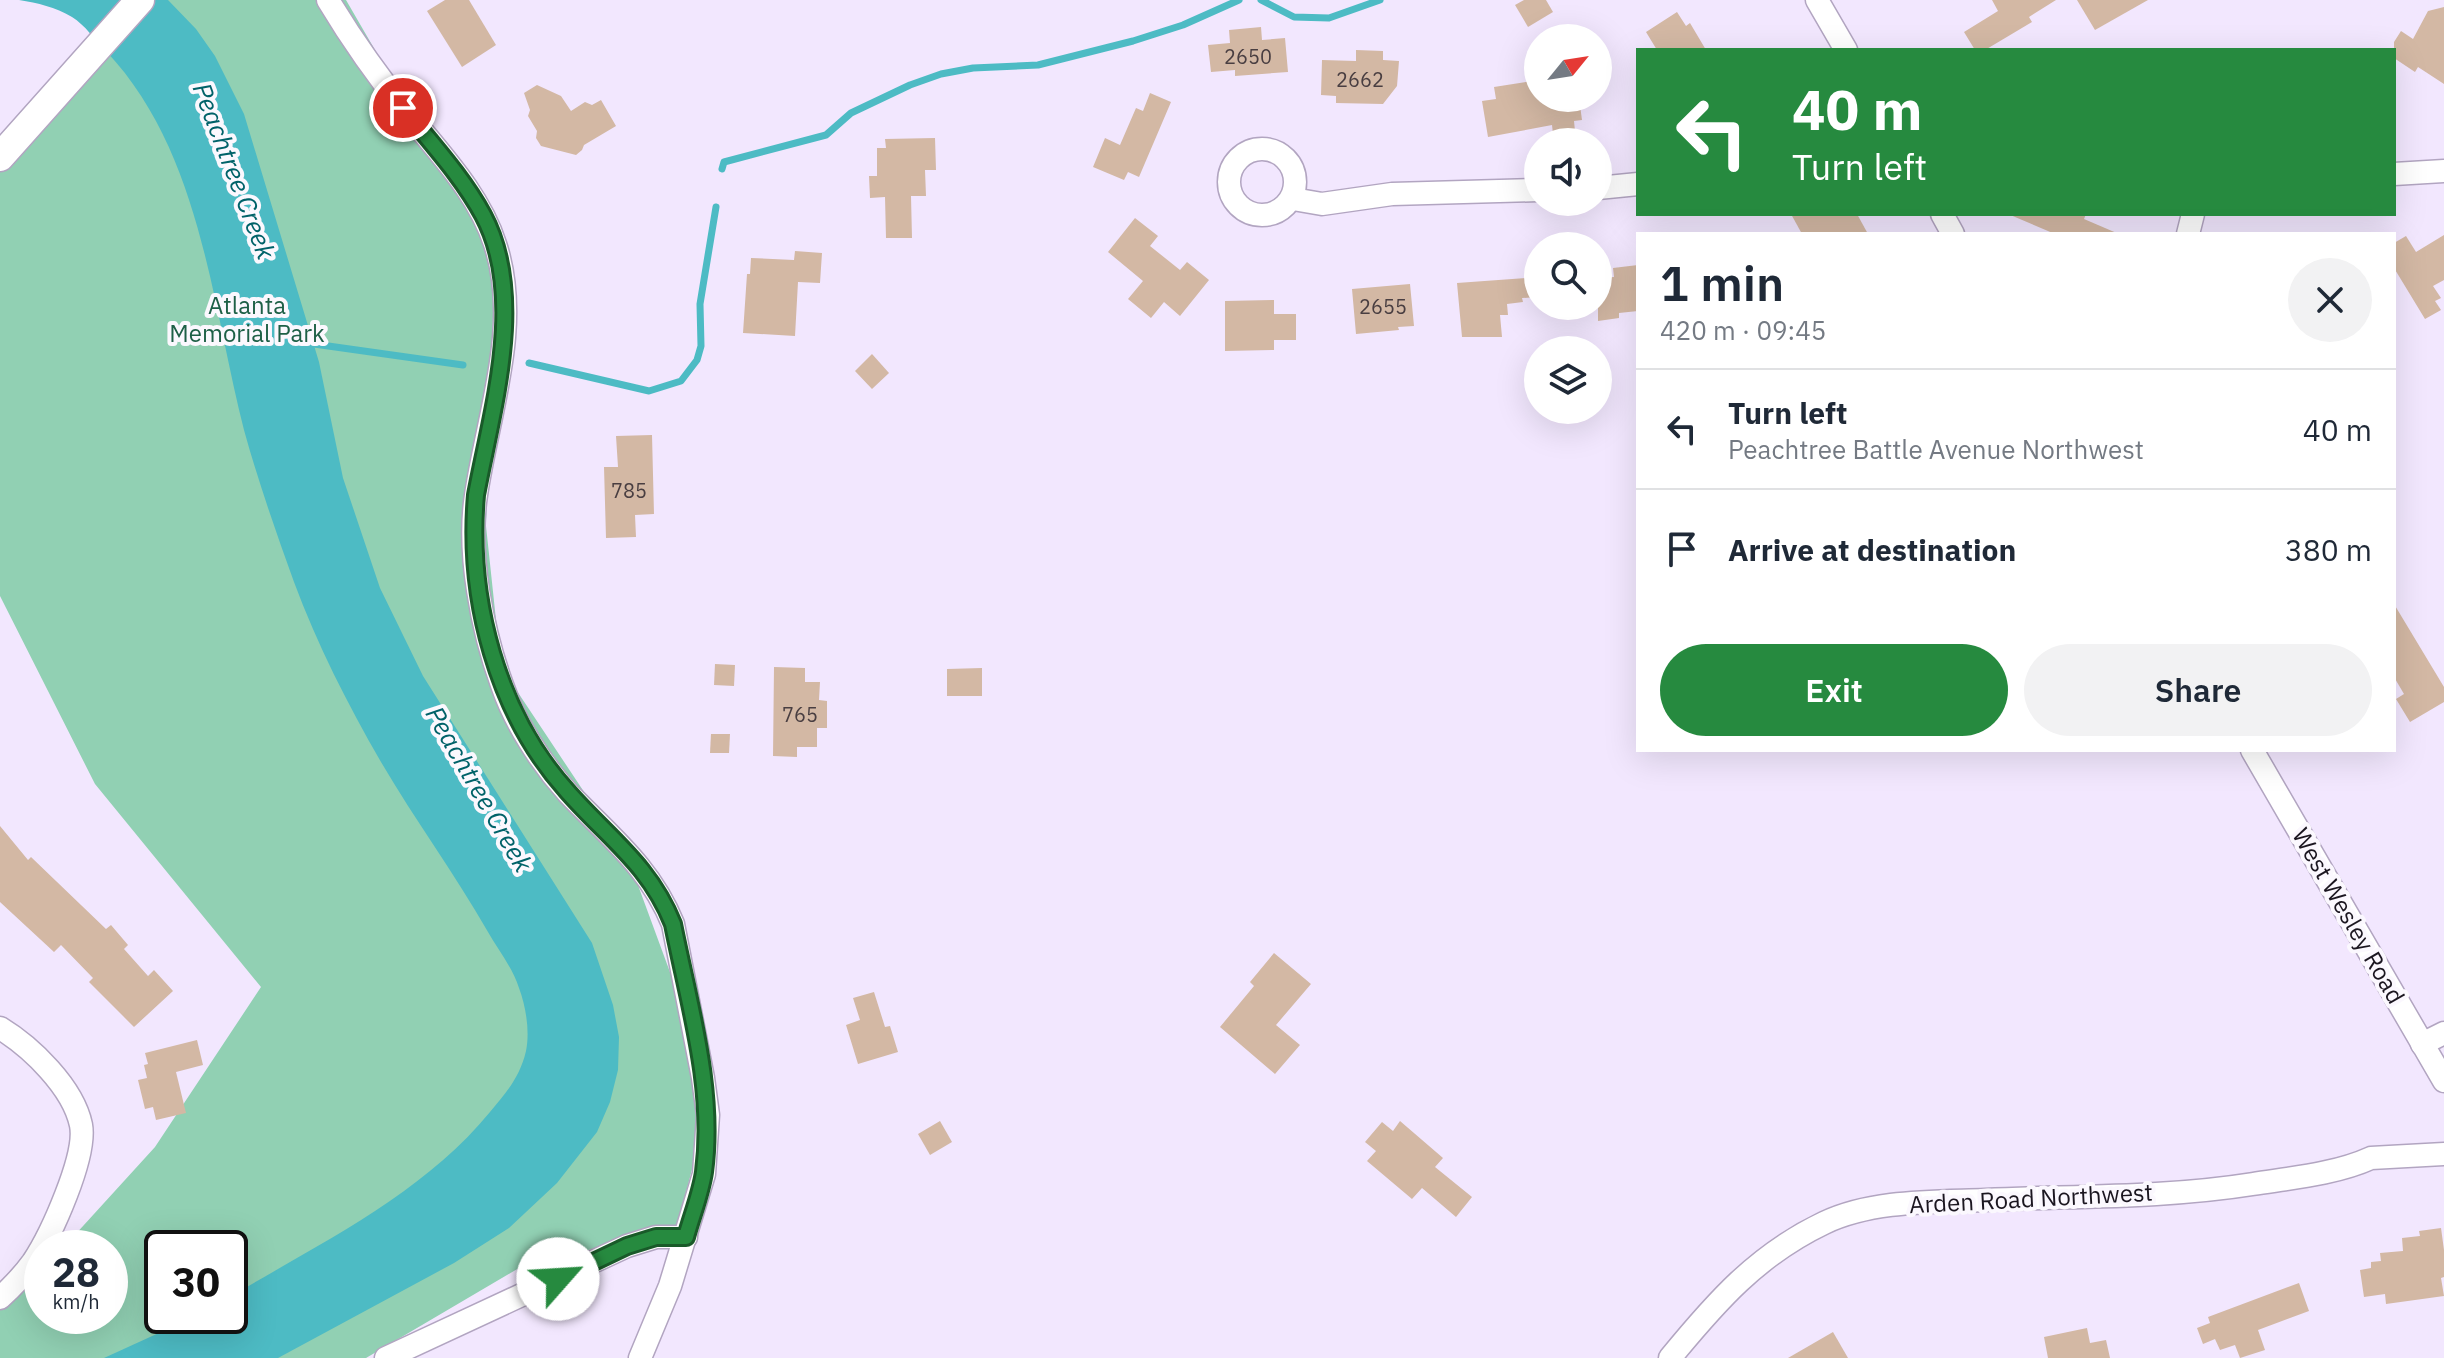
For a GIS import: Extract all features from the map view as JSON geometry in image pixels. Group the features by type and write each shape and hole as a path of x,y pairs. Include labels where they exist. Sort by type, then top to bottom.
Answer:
{"main road":[{"path":"0,157 140,0"}],"street":[{"path":"328,0 386,87 469,191 485,217 496,246 504,287 503,340 474,521 484,623 502,687 533,746 565,790 647,873 673,924 708,1115 704,1174 670,1286 640,1358"},
{"path":"1817,0 1845,48"},
{"path":"2396,174 2444,171"},
{"path":"1612,187 1636,184"},
{"path":"1293,199 1322,204 1392,194 1524,190"},
{"name":"West Wesley Road","path":"2253,752 2444,1081"},
{"path":"0,1028 42,1061 70,1099 81,1125 81,1153 49,1233 34,1261 0,1298"},
{"path":"2422,1044 2444,1033"},
{"name":"Arden Road Northwest","path":"1670,1358 1741,1277 1798,1237 1855,1211 1958,1201 2225,1188 2306,1175 2371,1158 2444,1154"},
{"path":"386,1358 627,1246 656,1237 686,1237"}],"green space":[{"name":"Atlanta Memorial Park","path":"152,0 346,0 495,257 486,526 501,667 628,858 713,1089 677,1227 519,1268 366,1358 0,1358 0,1304 24,1291 24,1334 128,1334 128,1230 79,1230 155,1147 261,987 95,784 0,596 0,162"}],"water":[{"name":"Peachtree Creek","path":"19,0 168,0 196,29 215,56 244,114 319,362 343,478 380,588 423,676 592,943 613,1005 619,1037 618,1070 610,1102 597,1132 557,1183 509,1228 454,1263 278,1358 104,1358 157,1334 248,1334 248,1287 402,1193 463,1142 490,1112 516,1077 523,1060 527,1043 525,1011 509,966 381,762 334,674 303,605 249,449 198,230 183,181 163,135 138,91 81,24 40,4"}],"building":[{"path":"445,0 469,0 496,45 462,67 427,11"},
{"path":"1524,0 1546,0 1553,12 1533,24 1526,24 1515,5"},
{"path":"1992,0 2056,0 2029,17 2032,22 1988,48 1974,48 1964,32 1998,11"},
{"path":"2077,0 2148,0 2095,30"},
{"path":"2444,7 2444,84 2418,67 2415,72 2396,59 2394,42 2401,31 2413,39 2428,11"},
{"path":"1677,12 1686,26 1690,23 1705,48 1656,48 1646,32"},
{"path":"1261,27 1262,40 1285,38 1288,72 1235,76 1235,70 1211,72 1208,45 1230,43 1229,30"},
{"path":"1356,50 1383,51 1383,60 1399,61 1397,86 1383,104 1336,103 1336,96 1321,95 1322,60 1356,61"},
{"path":"1524,82 1524,112 1581,112 1582,120 1574,121 1575,128 1552,128 1552,125 1488,137 1482,101 1496,99 1494,87"},
{"path":"537,85 561,96 571,111 585,102 592,105 601,100 616,126 584,145 576,155 541,146 528,116 530,110 524,93"},
{"path":"1150,93 1171,102 1139,177 1128,172 1124,180 1093,167 1105,138 1120,145 1136,108 1143,111"},
{"path":"935,138 936,170 925,170 926,196 911,196 912,238 886,238 885,197 870,198 869,176 877,176 877,148 886,148 885,139"},
{"path":"1792,216 1858,216 1867,232 1801,232"},
{"path":"2013,216 2085,216 2084,219 2114,232 2050,232"},
{"path":"1135,218 1158,236 1150,246 1180,270 1187,262 1209,280 1180,316 1164,302 1151,318 1128,299 1143,281 1108,252"},
{"path":"2444,235 2444,280 2433,286 2441,298 2435,301 2441,310 2425,319 2396,271 2396,242 2406,236 2416,252"},
{"path":"795,251 822,253 820,283 798,282 795,336 743,333 751,258 794,260"},
{"path":"1636,265 1636,311 1619,313 1619,318 1612,319 1612,277 1613,268"},
{"path":"1524,278 1523,302 1507,304 1508,315 1500,315 1502,337 1462,337 1457,283"},
{"path":"1410,284 1414,326 1356,334 1352,289"},
{"path":"1274,300 1274,314 1296,314 1296,340 1274,340 1274,350 1225,351 1225,301"},
{"path":"872,354 889,373 872,389 855,371"},
{"path":"652,435 654,514 635,515 636,537 606,538 604,467 618,467 616,436"},
{"path":"2396,607 2444,687 2444,702 2410,722 2396,699 2404,694 2396,680"},
{"path":"715,664 735,665 734,686 714,685"},
{"path":"774,667 805,668 805,682 820,682 819,700 827,701 827,728 817,728 817,747 797,747 797,757 773,756"},
{"path":"982,668 982,696 947,696 947,669"},
{"path":"711,734 730,734 729,753 710,753"},
{"path":"0,826 28,860 31,857 106,929 111,925 128,945 124,949 148,976 154,970 173,991 134,1027 89,982 93,978 61,945 54,952 0,902"},
{"path":"1274,953 1311,984 1276,1025 1300,1045 1275,1074 1220,1027 1254,986 1250,982"},
{"path":"874,992 885,1027 890,1026 898,1052 858,1064 846,1025 860,1020 853,998"},
{"path":"197,1040 203,1065 176,1072 186,1113 156,1120 153,1107 145,1109 138,1080 147,1078 145,1053"},
{"path":"940,1121 952,1142 930,1155 918,1134"},
{"path":"1400,1121 1443,1158 1435,1167 1472,1197 1456,1217 1422,1188 1412,1199 1367,1161 1376,1151 1365,1142 1382,1122 1393,1131"},
{"path":"2441,1228 2444,1296 2386,1304 2385,1294 2364,1297 2360,1270 2371,1268 2371,1262 2381,1261 2380,1253 2403,1251 2402,1238 2420,1236 2419,1231"},
{"path":"2299,1283 2309,1311 2258,1330 2265,1350 2240,1358 2235,1345 2220,1350 2215,1339 2203,1344 2197,1328 2210,1323 2208,1317"},
{"path":"2087,1328 2090,1343 2106,1340 2110,1358 2048,1358 2044,1337"},
{"path":"1833,1332 1848,1358 1788,1358"}],"waterway":[{"path":"722,169 724,162 826,135 851,113 941,74 973,68 1038,65 1183,25 1239,0"},
{"path":"1261,0 1294,17 1329,18 1380,0"},
{"path":"529,363 649,391 681,381 697,360 701,346 700,304 716,207"},
{"path":"307,343 463,365"}],"route":[{"path":"403,108 469,191 485,217 496,246 504,287 498,382 476,495 474,521 484,623 502,687 533,746 565,790 647,873 663,900 673,924 708,1115 704,1174 686,1237 656,1237 627,1246 558,1279"}]}
